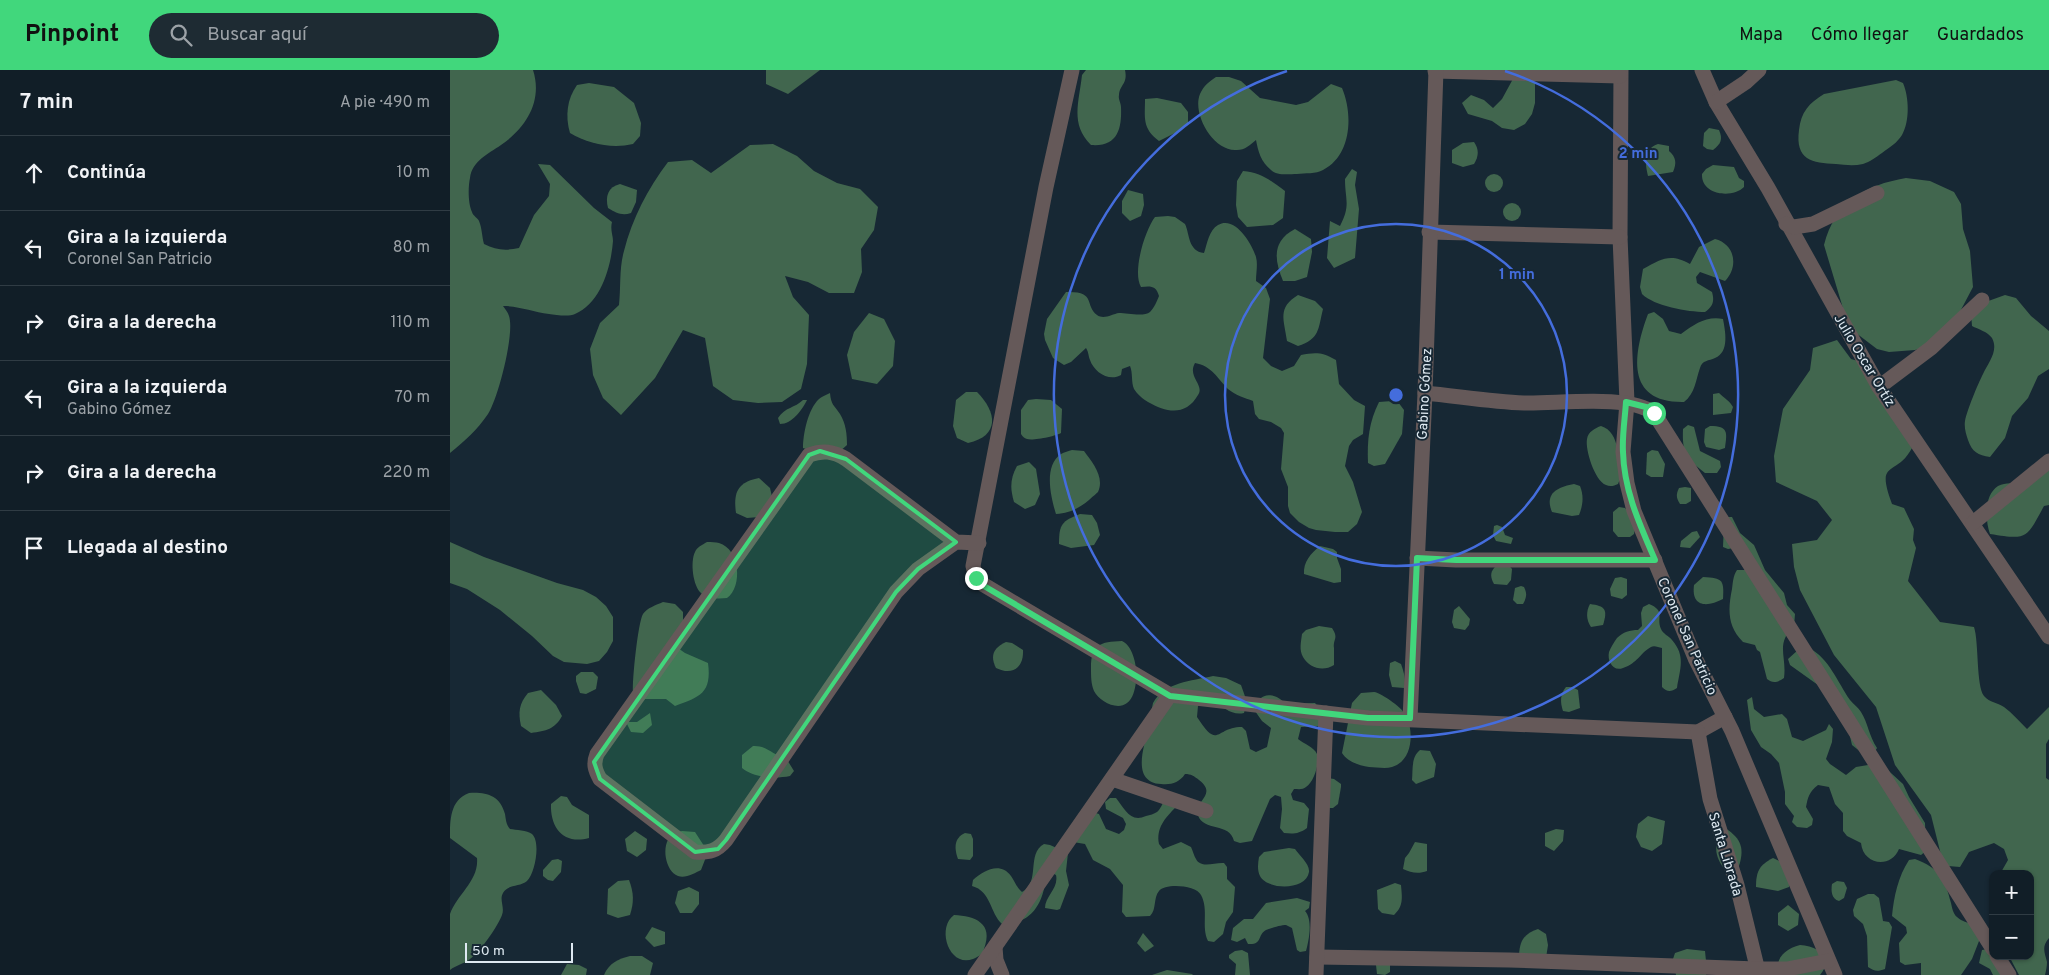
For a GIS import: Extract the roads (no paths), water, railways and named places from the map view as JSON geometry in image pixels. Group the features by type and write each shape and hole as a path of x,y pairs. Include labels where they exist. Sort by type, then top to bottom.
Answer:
{"street":[{"path":"1072,70 1044,197 973,566 976,578 984,586 1170,696 1368,718 1410,718 1698,732 1725,717"},
{"path":"1436,70 1621,73"},
{"name":"Gabino Gómez","path":"1410,718 1425,393 1436,70"},
{"name":"Julio Oscar Ortíz","path":"1702,70 1716,102 1768,188 1786,224 1879,387 2049,637"},
{"path":"1716,102 1746,82 1759,70"},
{"name":"Coronel San Patricio","path":"1621,73 1620,237 1626,402 1623,452 1627,483 1634,511 1695,658 1725,717 1835,975"},
{"path":"1786,224 1794,227 1813,224 1877,193"},
{"path":"1429,232 1620,237"},
{"path":"1879,387 1931,348 1982,300"},
{"path":"1425,393 1522,403 1626,402 1646,407 1654,413 1989,943"},
{"path":"956,542 918,570 896,592 718,849 706,853 695,852 600,780 595,770 594,762 597,754 809,455 820,451 836,453 956,542 978,543"},
{"path":"1973,523 2049,461"},
{"path":"1417,558 1456,560 1655,560"},
{"path":"975,975 1170,696"},
{"path":"1316,975 1326,713"},
{"name":"Santa Librada","path":"1698,732 1710,799 1737,885 1758,972"},
{"path":"1112,779 1206,811"},
{"path":"995,947 996,960 1002,975"},
{"path":"1317,957 1509,968 1758,972 1787,969 1828,961"},
{"path":"2000,960 2009,975"}]}
